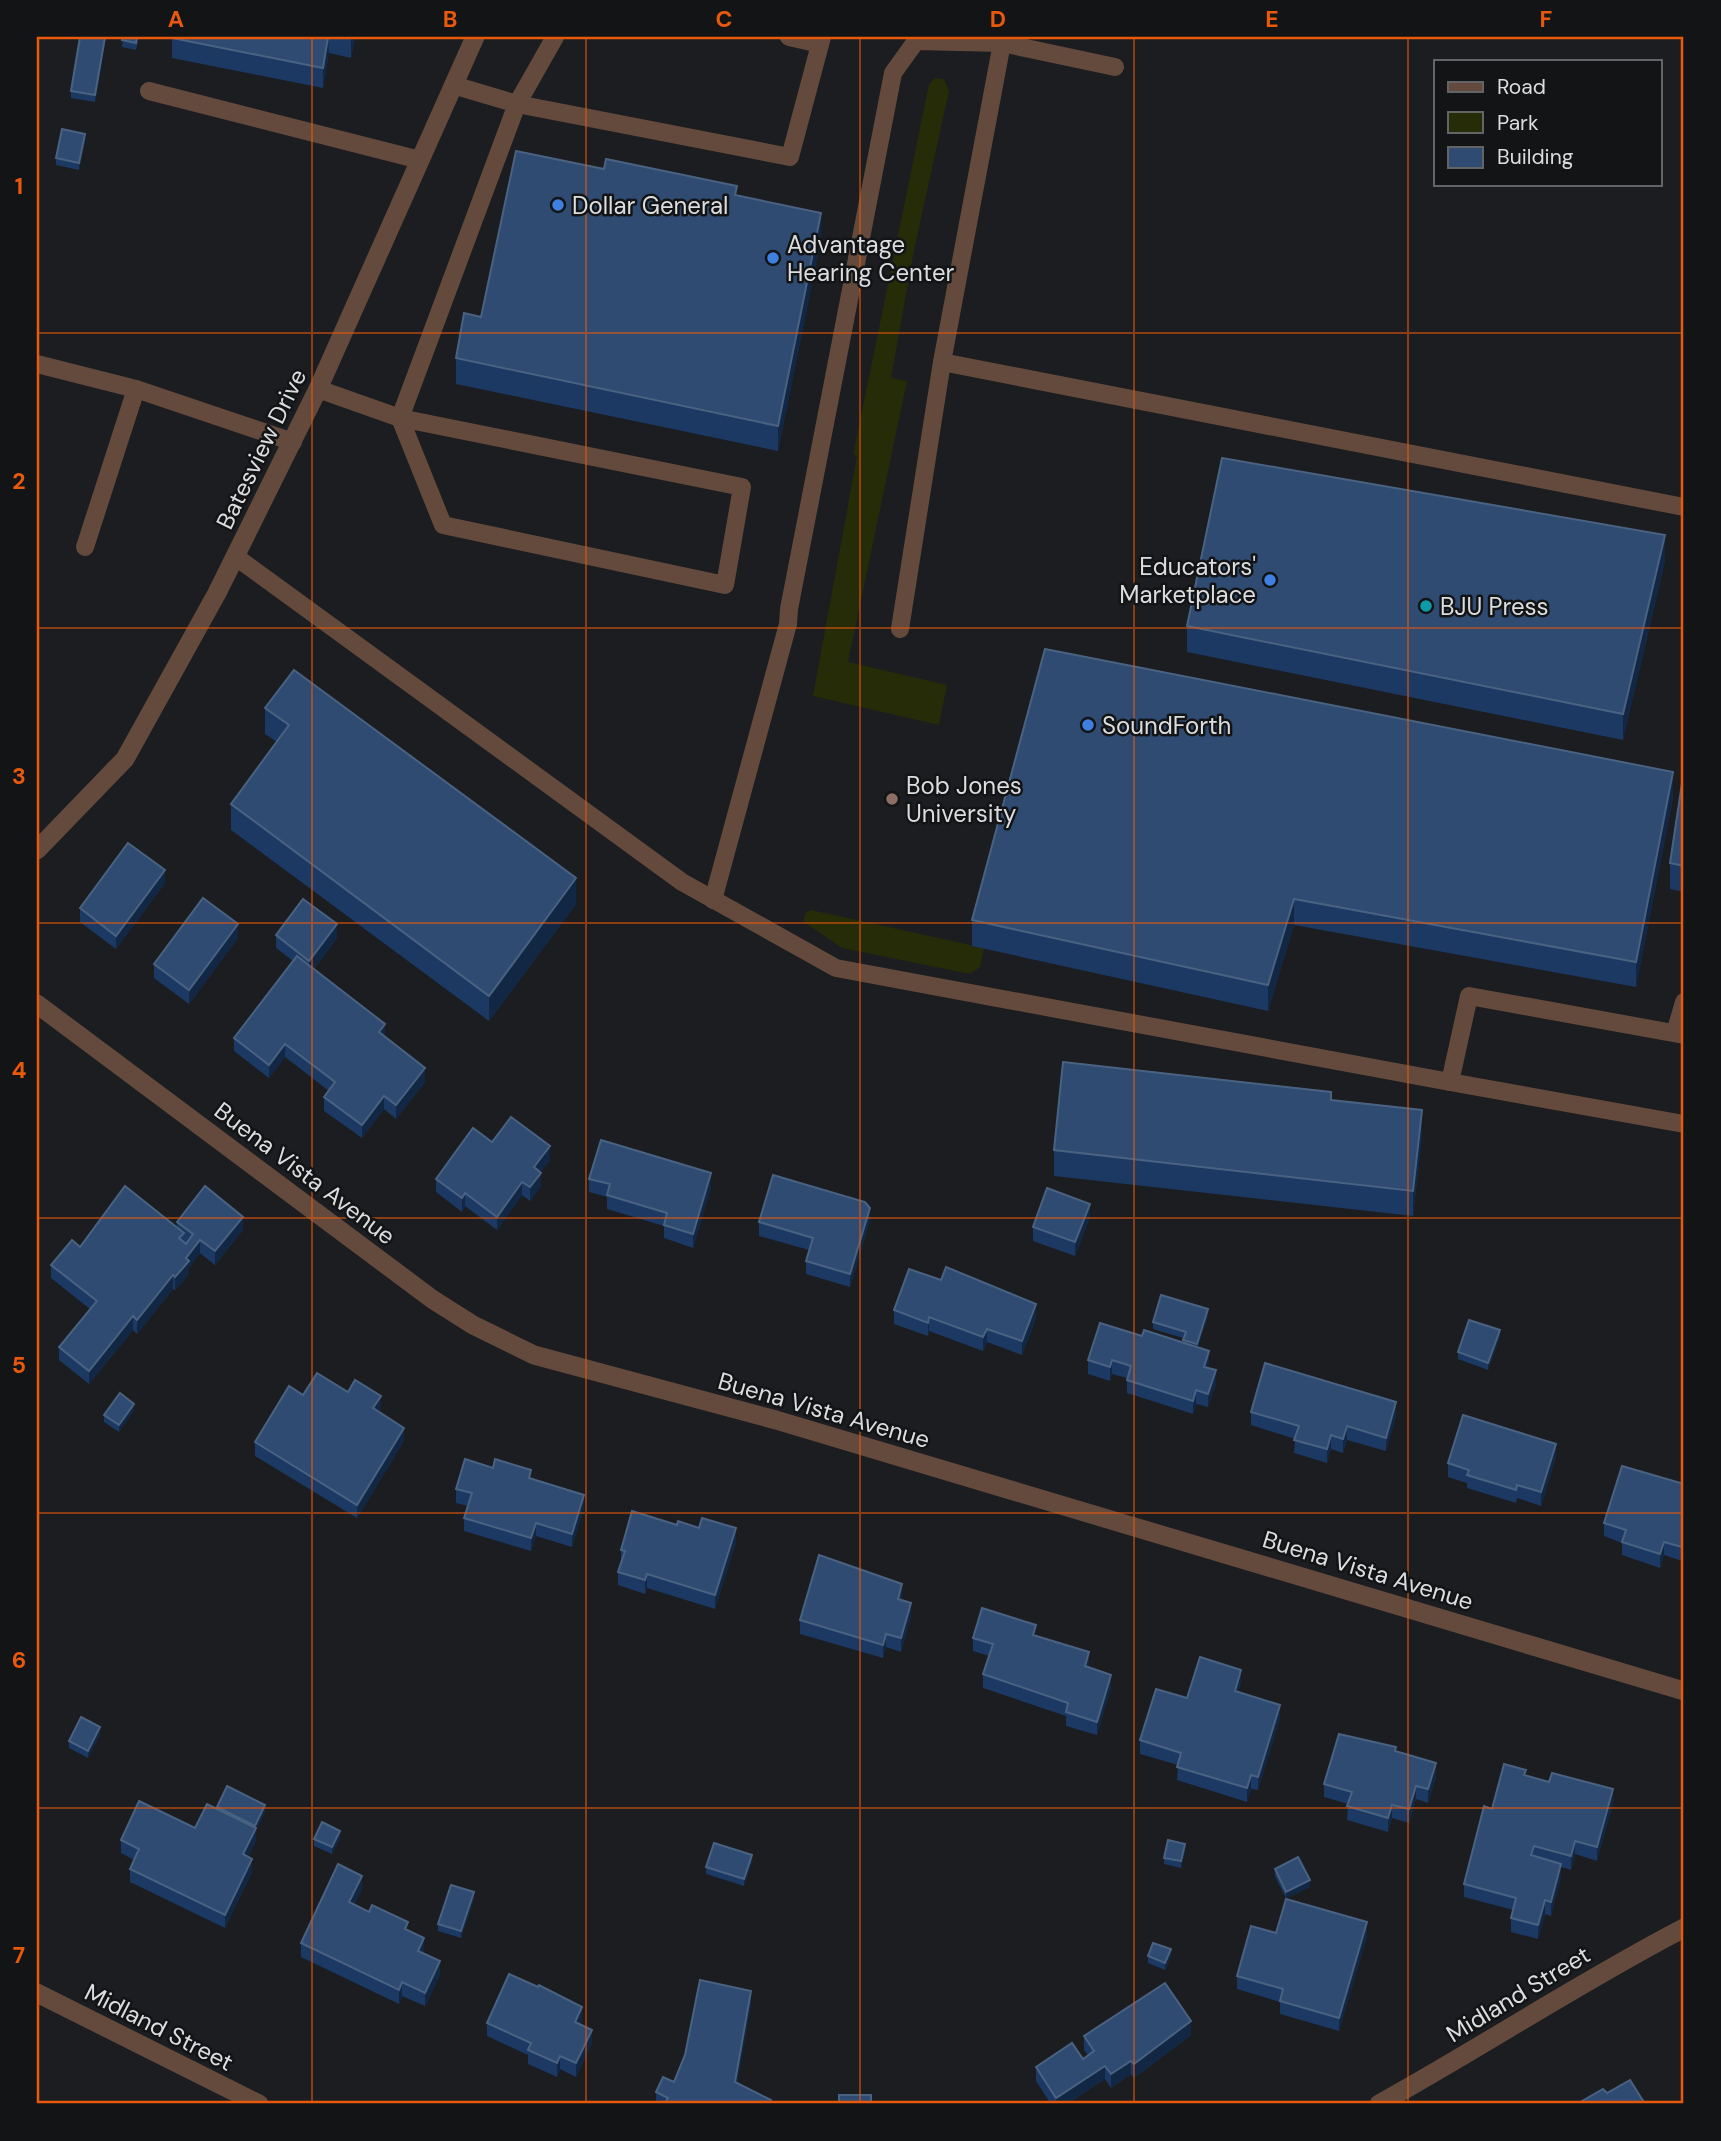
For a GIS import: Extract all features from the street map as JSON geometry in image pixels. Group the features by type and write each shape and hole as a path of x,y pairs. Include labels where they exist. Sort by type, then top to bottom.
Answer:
{"street":[{"name":"Batesview Drive","path":"37,850 125,759 236,557 318,389 475,37"},
{"name":"Buena Vista Avenue","path":"37,1004 432,1298 473,1325 534,1355 789,1424 1684,1691"},
{"name":"Midland Street","path":"1379,2104 1551,2005 1622,1960 1684,1928"},
{"name":"Midland Street","path":"37,1993 259,2104"}],"lane":[{"path":"318,389 400,418 742,487 725,585 443,525 400,418 517,104 555,37"},
{"path":"453,85 517,104 790,157 821,40 789,37"},
{"path":"713,900 788,624 893,73 916,41 1002,43 1115,67"},
{"path":"900,629 942,362 1002,43"},
{"path":"149,91 420,160"},
{"path":"942,362 1684,507"},
{"path":"37,364 136,389 293,442"},
{"path":"85,547 136,389"},
{"path":"236,557 682,882 836,968 1684,1124"},
{"path":"1450,1082 1469,996 1680,1034 1684,1002"}],"green space":[{"path":"935,78 944,79 949,91 914,250 891,378 907,381 848,662 947,685 939,725 813,696 857,456 853,455 929,84"},
{"path":"811,910 984,948 980,967 970,974 842,948 803,921 806,912"}],"building":[{"path":"80,37 105,37 95,95 71,91"},
{"path":"123,37 137,37 136,43 122,40"},
{"path":"172,37 328,37 323,68"},
{"path":"62,129 85,134 79,163 56,158"},
{"path":"516,151 604,169 606,159 737,186 735,195 821,213 778,426 456,358 464,313 481,317"},
{"name":"BJU Press","path":"1222,458 1665,535 1623,714 1187,626"},
{"path":"1045,649 1673,772 1636,962 1294,899 1268,985 972,920"},
{"path":"294,670 576,878 489,996 231,804 289,725 265,708"},
{"path":"1684,770 1684,866 1670,863"},
{"path":"128,843 165,870 116,936 80,908"},
{"path":"203,898 238,924 189,990 154,964"},
{"path":"303,899 337,924 309,961 276,935"},
{"path":"297,956 385,1024 379,1032 425,1068 396,1105 384,1096 362,1125 324,1097 335,1082 285,1044 269,1065 234,1038"},
{"path":"1063,1062 1331,1092 1331,1100 1422,1110 1413,1191 1054,1150"},
{"path":"511,1117 550,1146 534,1167 541,1173 530,1187 522,1182 497,1217 465,1193 462,1198 436,1179 473,1128 492,1142"},
{"path":"601,1140 711,1173 693,1234 664,1225 667,1213 607,1195 610,1184 589,1179"},
{"path":"773,1175 865,1202 870,1208 850,1274 806,1261 813,1238 759,1222"},
{"path":"125,1186 184,1233 179,1238 186,1244 193,1234 177,1222 205,1186 243,1217 215,1251 200,1240 186,1258 189,1261 175,1277 173,1275 137,1320 133,1316 89,1371 59,1347 97,1301 51,1265 72,1240 80,1247"},
{"path":"1047,1188 1090,1204 1075,1242 1033,1227"},
{"path":"946,1267 1036,1304 1022,1341 987,1329 983,1337 929,1317 928,1323 894,1310 909,1269 941,1280"},
{"path":"1161,1295 1208,1309 1197,1344 1183,1340 1186,1332 1153,1322"},
{"path":"1469,1320 1500,1330 1488,1363 1458,1352"},
{"path":"1100,1323 1142,1336 1144,1330 1209,1351 1204,1367 1216,1370 1208,1394 1196,1390 1193,1401 1127,1380 1131,1366 1112,1360 1110,1367 1088,1360"},
{"path":"1265,1363 1396,1402 1386,1438 1347,1426 1343,1439 1331,1435 1327,1449 1294,1440 1299,1426 1251,1412"},
{"path":"317,1373 348,1392 355,1380 381,1396 373,1408 404,1428 357,1505 255,1442 289,1386 303,1395"},
{"path":"120,1393 134,1404 119,1425 104,1415"},
{"path":"1463,1415 1556,1444 1541,1492 1517,1485 1516,1490 1467,1475 1469,1470 1448,1463"},
{"path":"465,1459 493,1468 495,1459 531,1470 529,1478 584,1495 572,1534 536,1523 531,1538 464,1518 472,1493 456,1489"},
{"path":"1622,1466 1684,1484 1682,1547 1664,1542 1660,1554 1622,1542 1626,1530 1604,1523"},
{"path":"632,1511 677,1525 678,1521 699,1528 702,1518 736,1528 715,1595 647,1574 645,1580 618,1572 625,1551 621,1550"},
{"path":"819,1555 902,1584 898,1599 911,1603 901,1638 886,1634 883,1645 800,1620"},
{"path":"982,1608 1036,1625 1033,1635 1089,1652 1085,1666 1111,1675 1097,1722 1066,1712 1068,1703 983,1674 993,1644 973,1638"},
{"path":"1200,1657 1241,1670 1235,1691 1280,1705 1258,1777 1251,1775 1247,1788 1177,1767 1181,1753 1140,1740 1156,1689 1187,1698"},
{"path":"81,1717 100,1727 88,1751 69,1741"},
{"path":"1339,1734 1396,1747 1395,1751 1436,1763 1428,1789 1416,1786 1409,1809 1392,1805 1388,1818 1347,1806 1352,1792 1324,1784"},
{"path":"1504,1764 1526,1770 1524,1775 1549,1782 1552,1773 1613,1789 1597,1847 1575,1841 1571,1856 1534,1846 1531,1855 1561,1864 1551,1902 1545,1900 1538,1925 1511,1918 1516,1898 1464,1884 1484,1806 1492,1809"},
{"path":"227,1786 265,1805 255,1826 217,1807"},
{"path":"139,1801 195,1828 207,1804 256,1828 243,1854 252,1859 225,1915 130,1869 139,1849 121,1840"},
{"path":"322,1822 340,1831 332,1847 314,1839"},
{"path":"1168,1840 1185,1844 1181,1861 1164,1858"},
{"path":"714,1843 752,1855 744,1879 706,1867"},
{"path":"1298,1857 1310,1880 1286,1892 1275,1869"},
{"path":"338,1864 362,1876 349,1902 369,1912 372,1905 408,1922 405,1929 424,1938 418,1951 440,1961 425,1993 402,1982 399,1990 301,1943"},
{"path":"451,1885 474,1892 461,1931 438,1924"},
{"path":"1286,1899 1367,1922 1339,2018 1280,2001 1283,1989 1237,1976 1251,1926 1276,1933"},
{"path":"1153,1943 1171,1949 1165,1963 1148,1956"},
{"path":"509,1974 538,1987 539,1985 582,2007 575,2022 592,2030 576,2063 560,2056 557,2063 528,2050 531,2043 487,2023"},
{"path":"700,1980 751,1991 735,2082 771,2100 769,2104 664,2104 668,2098 656,2092 663,2077 674,2082 685,2055"},
{"path":"1165,1983 1191,2021 1134,2064 1131,2061 1111,2074 1105,2066 1056,2098 1036,2067 1072,2043 1083,2059 1094,2051 1084,2036"},
{"path":"1630,2080 1645,2104 1577,2104 1603,2089 1607,2093"},
{"path":"839,2095 871,2095 871,2104 839,2104"}],"place":[{"name":"Dollar General","path":"558,205"},
{"name":"Advantage Hearing Center","path":"773,258"},
{"name":"Educators' Marketplace","path":"1270,580"},
{"name":"BJU Press","path":"1426,606"},
{"name":"SoundForth","path":"1088,725"},
{"name":"Bob Jones University","path":"892,799"}]}
